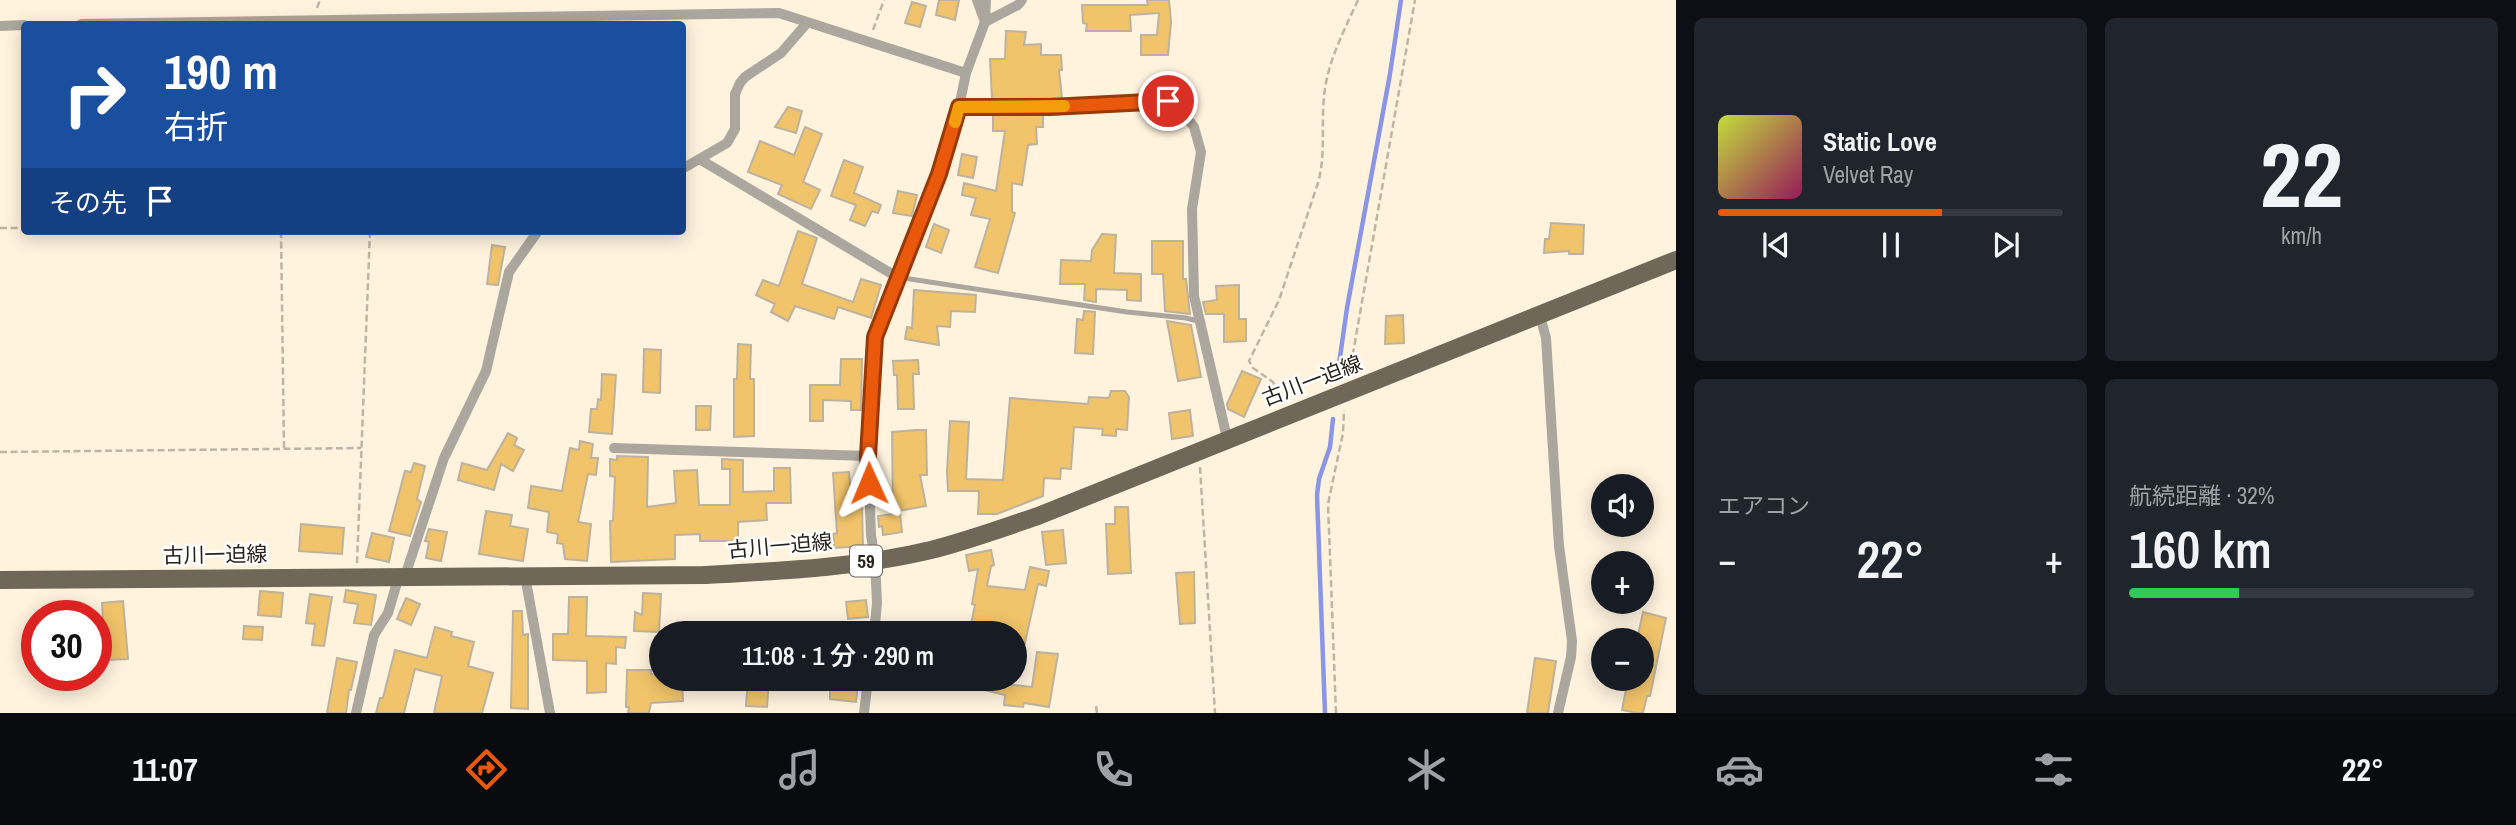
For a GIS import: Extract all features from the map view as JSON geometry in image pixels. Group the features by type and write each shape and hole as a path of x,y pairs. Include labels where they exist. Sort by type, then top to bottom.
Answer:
{"main road":[{"name":"古川一迫線","path":"0,580 702,575 784,571 931,550 1012,525 1676,260"}],"street":[{"path":"977,0 985,22"},
{"path":"875,621 877,603 868,456 875,337 939,174 966,73 985,22 986,0"},
{"path":"985,22 1018,5 1022,0"},
{"path":"582,21 779,13 966,73"},
{"path":"686,167 727,143 734,129 735,94 745,77 781,53 807,23"},
{"path":"0,26 21,25"},
{"path":"959,107 1050,107 1155,100 1177,105 1194,127 1201,152 1192,209 1194,296 1227,438"},
{"path":"701,160 897,277"},
{"path":"356,713 374,635 388,613 444,458 486,371 509,272 535,235"},
{"path":"1540,316 1546,338 1559,546 1572,641 1558,713"},
{"path":"614,448 868,456"},
{"path":"525,576 550,713"},
{"path":"864,713 867,691"}],"lane":[{"path":"897,277 1200,322"}],"path":[{"path":"868,43 884,0"},
{"path":"1289,414 1273,382 1253,368 1249,361 1279,300 1318,183 1323,165 1327,74 1358,0"},
{"path":"1336,713 1328,504 1343,433 1347,391 1415,0"},
{"path":"0,228 21,228"},
{"path":"281,235 284,449"},
{"path":"356,576 370,235"},
{"path":"0,452 361,449"},
{"path":"1198,450 1214,713"},
{"path":"1096,706 1097,713"}],"building":[{"path":"939,0 959,0 955,20 936,15"},
{"path":"1147,0 1169,0 1171,22 1168,55 1141,55 1141,35 1157,35 1159,13 1130,15 1131,31 1086,31 1082,5 1148,5"},
{"path":"912,2 926,6 920,27 905,23"},
{"path":"1006,31 1026,32 1024,45 1041,44 1041,55 1061,55 1062,70 1059,70 1062,98 992,99 990,59 1005,59"},
{"path":"788,107 802,111 796,133 775,127"},
{"path":"993,115 1043,115 1043,127 1036,127 1037,144 1028,145 1022,185 1012,183 1012,212 1015,213 998,273 975,267 990,219 971,215 976,198 962,195 964,183 996,191 1005,131 993,131"},
{"path":"805,127 822,134 803,182 820,190 811,209 778,194 782,185 748,172 760,141 794,155"},
{"path":"962,154 977,157 973,178 958,175"},
{"path":"844,160 863,167 854,193 881,205 878,213 872,211 865,226 850,220 856,205 831,196"},
{"path":"898,191 917,195 912,216 893,213"},
{"path":"1551,223 1584,225 1583,254 1569,254 1569,251 1544,253 1545,239 1549,239"},
{"path":"934,224 949,230 941,253 926,247"},
{"path":"798,231 817,238 802,284 853,302 861,279 881,285 871,318 838,307 834,319 795,306 788,321 771,312 775,304 756,295 763,280 779,286"},
{"path":"1102,234 1116,235 1114,273 1141,274 1141,301 1127,300 1127,290 1096,289 1096,302 1084,300 1085,284 1060,284 1061,260 1091,261 1092,250"},
{"path":"1152,241 1183,241 1183,279 1186,279 1190,314 1165,311 1163,274 1152,274"},
{"path":"492,245 505,247 498,285 487,284"},
{"path":"1239,285 1239,319 1246,319 1246,341 1224,342 1224,314 1206,314 1203,302 1217,300 1216,286"},
{"path":"914,290 976,295 975,312 951,311 950,327 937,326 939,345 905,339 907,327 912,328"},
{"path":"1084,311 1095,312 1093,354 1075,353 1077,319 1083,320"},
{"path":"1403,315 1404,343 1385,344 1386,316"},
{"path":"1167,321 1191,325 1201,377 1178,381"},
{"path":"738,344 751,345 750,379 754,379 754,436 734,437 734,379 737,379"},
{"path":"644,349 661,350 660,393 643,392"},
{"path":"841,359 862,359 861,410 851,410 851,401 823,400 823,421 810,421 810,385 840,385"},
{"path":"918,360 919,374 913,374 914,409 898,409 897,375 894,375 893,361"},
{"path":"1242,371 1261,379 1244,417 1228,409 1227,404"},
{"path":"602,374 616,375 612,434 589,432 591,409 597,409 598,399 601,400"},
{"path":"1111,391 1125,391 1129,397 1127,430 1116,429 1116,436 1102,435 1103,429 1074,427 1071,469 1061,468 1060,479 1044,478 1043,496 997,514 978,514 979,491 948,491 950,421 969,422 966,479 1003,480 1010,398 1088,404 1089,397 1109,398"},
{"path":"696,406 711,406 710,430 696,430"},
{"path":"1190,410 1193,436 1172,439 1169,413"},
{"path":"926,430 927,475 920,475 926,506 893,512 892,432"},
{"path":"508,433 517,438 514,445 524,450 513,471 501,464 494,490 458,480 462,463 487,470"},
{"path":"580,441 593,444 591,458 598,458 596,475 588,474 578,522 591,524 587,561 565,559 563,544 557,543 558,534 547,532 549,512 528,508 531,486 562,491 570,448 579,450"},
{"path":"617,456 648,457 647,507 676,503 674,471 697,470 699,505 730,505 730,469 722,469 722,459 743,460 743,492 774,491 774,468 790,468 791,503 766,503 767,520 738,522 738,541 700,541 700,534 675,535 675,559 611,562 610,521 613,521 615,477 610,476 610,459 617,460"},
{"path":"414,463 425,466 417,499 421,502 410,536 389,531 405,471 411,472"},
{"path":"849,472 852,507 862,507 863,546 834,548 833,534 837,533 833,473"},
{"path":"1115,507 1128,507 1131,573 1108,574 1106,524 1115,524"},
{"path":"486,511 512,515 510,526 528,529 523,561 479,554"},
{"path":"900,513 902,532 883,535 878,516"},
{"path":"301,524 344,528 342,554 299,551"},
{"path":"429,529 447,532 441,561 426,558 429,542 425,541"},
{"path":"1063,530 1066,563 1046,565 1042,532"},
{"path":"372,533 394,538 389,562 366,557"},
{"path":"991,550 994,565 991,566 987,586 1025,590 1030,567 1049,571 1046,586 1038,584 1027,634 1027,621 972,621 978,569 969,571 966,555"},
{"path":"1194,572 1195,623 1180,624 1176,573"},
{"path":"346,590 376,595 371,625 354,623 358,604 344,602"},
{"path":"260,591 283,593 281,617 258,615"},
{"path":"643,593 661,594 660,621 649,621 649,632 634,631 635,612 642,615"},
{"path":"310,594 332,597 324,646 312,645 315,624 306,623"},
{"path":"569,597 587,597 586,636 626,637 625,648 616,647 616,664 606,663 606,692 587,693 587,661 553,660 553,634 568,634"},
{"path":"406,598 420,604 411,625 397,619"},
{"path":"866,600 868,617 848,619 846,602"},
{"path":"123,601 128,659 112,660 112,602"},
{"path":"513,611 522,611 523,635 528,634 528,709 511,708"},
{"path":"1643,614 1666,618 1654,676 1654,628 1640,628"},
{"path":"244,626 263,627 262,640 243,639"},
{"path":"435,627 452,632 451,636 474,642 468,666 493,673 482,713 434,713 442,676 415,669 404,713 376,713 380,698 383,698 395,650 427,658"},
{"path":"1037,652 1058,654 1049,707 1024,703 1023,707 1004,705 1005,695 988,691 1027,691 1027,686 1032,687"},
{"path":"337,658 357,662 346,713 327,713"},
{"path":"1535,658 1556,661 1548,713 1527,713"},
{"path":"627,670 649,670 649,691 683,691 683,701 651,703 649,713 628,713 629,707 626,707"},
{"path":"747,691 768,691 767,707 746,706"},
{"path":"830,691 857,691 856,702 830,699"},
{"path":"1626,691 1651,691 1643,713 1622,710"}],"waterway":[{"path":"1337,378 1401,0"},
{"path":"1325,713 1317,495 1319,479 1330,447 1333,419"}],"slow traffic":[{"path":"955,122 959,107 1064,106"}],"route":[{"path":"869,483 868,456 875,337 939,174 959,107 1050,107 1168,101"}]}
